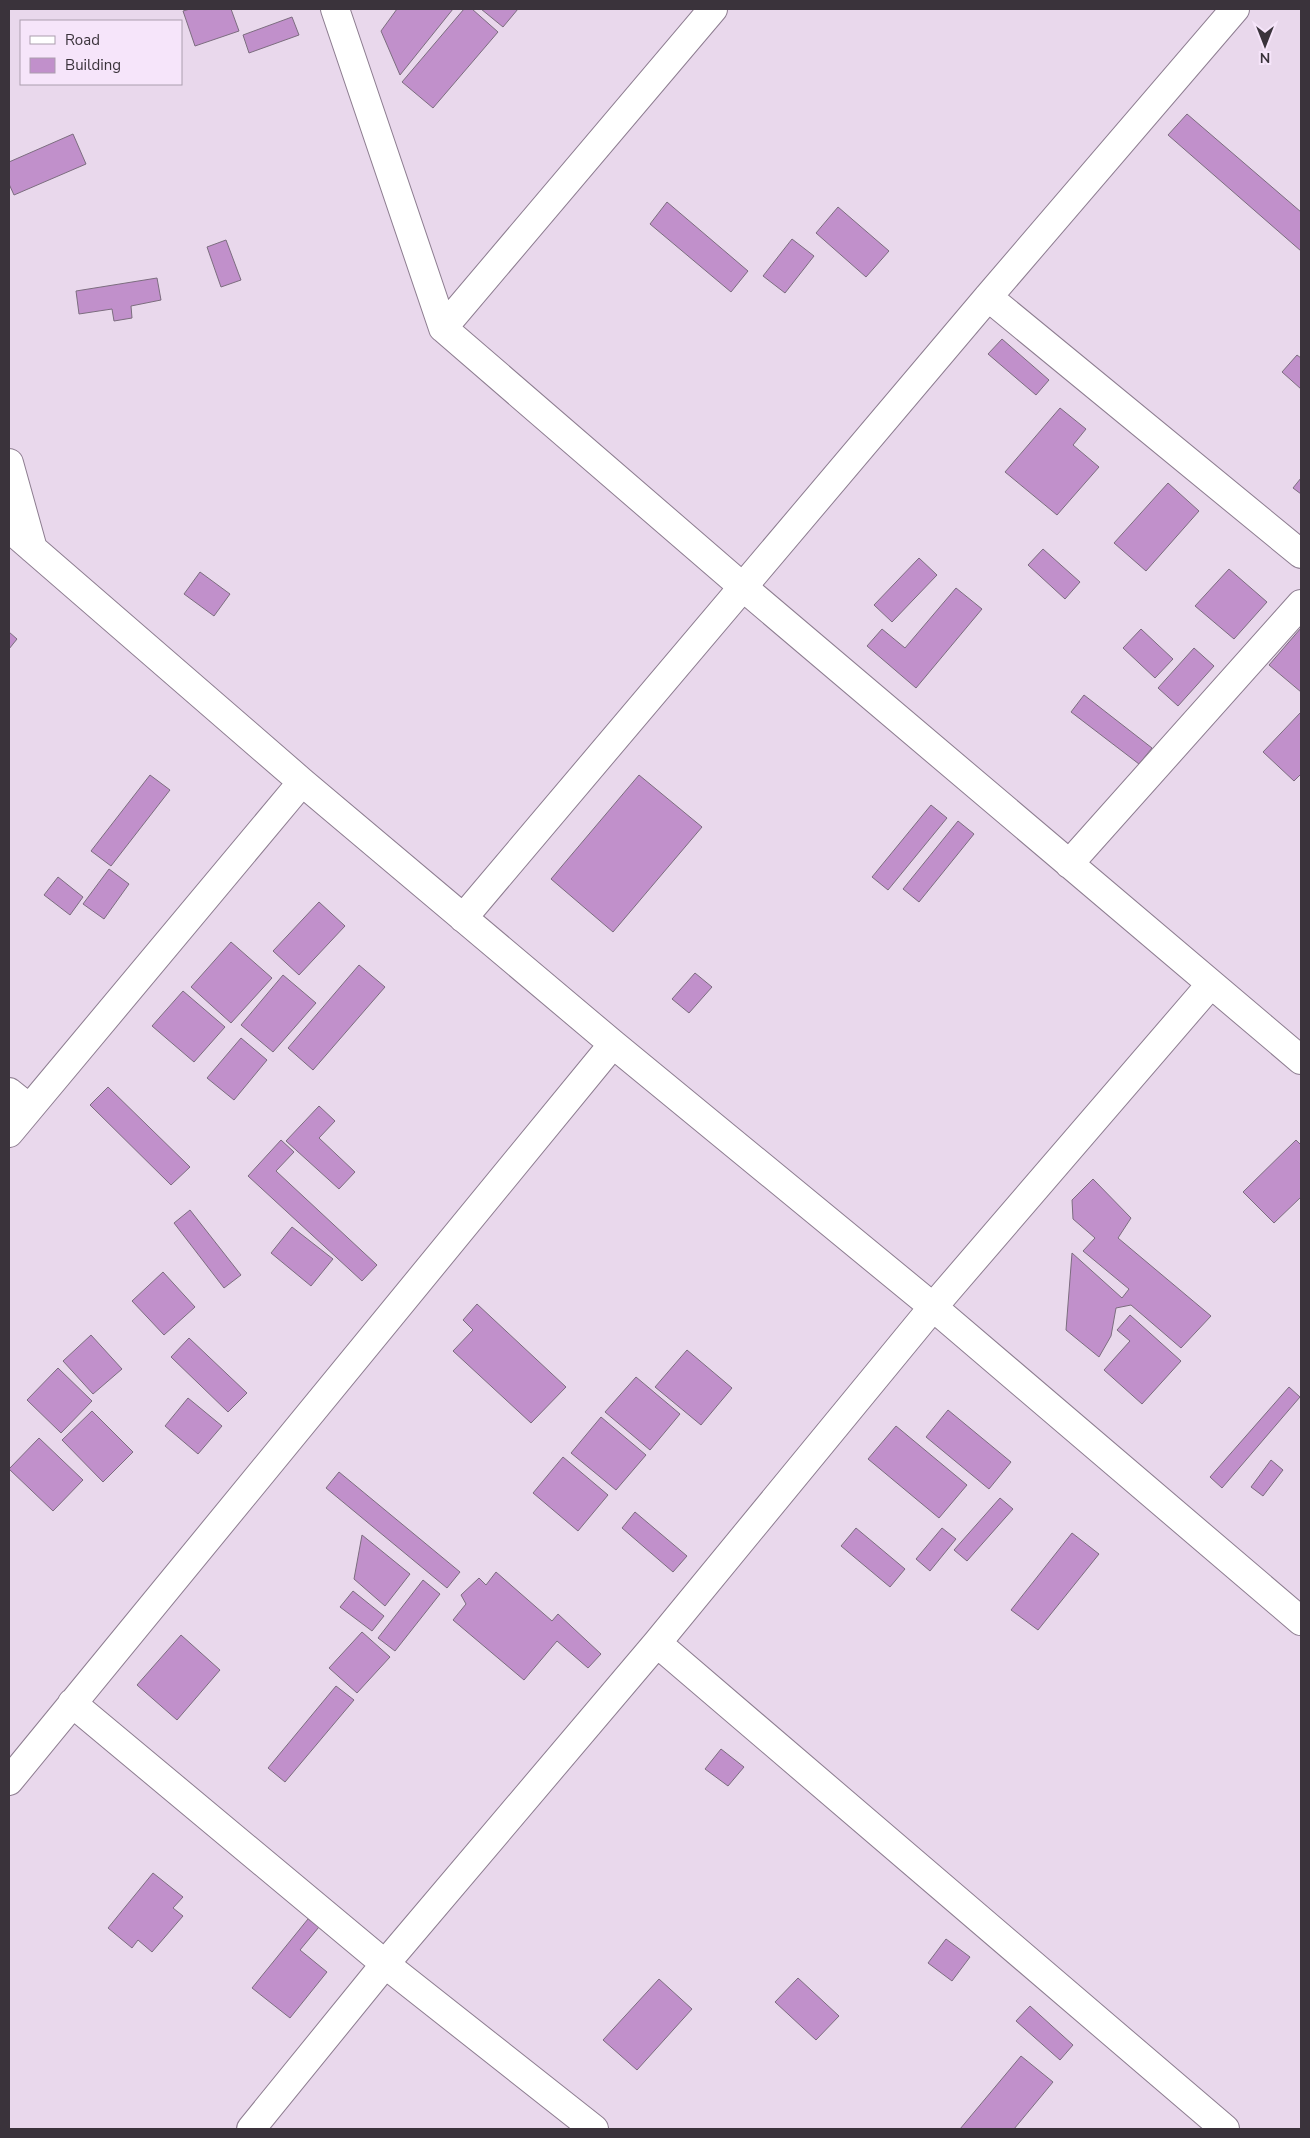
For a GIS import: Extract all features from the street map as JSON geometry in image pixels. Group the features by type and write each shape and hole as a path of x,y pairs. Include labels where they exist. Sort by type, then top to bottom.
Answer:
{"street":[{"path":"335,9 443,328 744,588 1301,1060"},
{"path":"443,328 713,9"},
{"path":"463,918 744,588 988,297 1235,9"},
{"path":"988,297 1301,554"},
{"path":"9,463 33,549"},
{"path":"9,528 302,782 612,1044 934,1307 1301,1621"},
{"path":"1069,864 1301,604"},
{"path":"9,1133 19,1100 302,782"},
{"path":"251,2129 385,1964 657,1643 934,1307 1211,984"},
{"path":"9,1781 612,1044"},
{"path":"657,1643 1225,2129"},
{"path":"72,1703 385,1964 594,2129"}],"building":[{"path":"190,9 231,9 239,31 195,46 183,11"},
{"path":"397,9 453,9 400,75 381,31"},
{"path":"464,9 472,9 498,32 433,108 402,82"},
{"path":"481,9 518,9 503,27"},
{"path":"292,17 299,35 249,53 243,35"},
{"path":"1187,114 1301,212 1301,251 1168,135"},
{"path":"73,134 86,164 14,195 9,184 9,162"},
{"path":"667,202 748,271 731,292 650,224"},
{"path":"838,207 889,251 866,277 816,233"},
{"path":"792,239 814,256 785,293 763,276"},
{"path":"226,240 241,280 221,287 207,247"},
{"path":"157,278 161,300 131,306 132,318 114,321 112,309 79,314 76,291"},
{"path":"1002,339 1049,380 1036,395 988,354"},
{"path":"1297,355 1301,358 1301,389 1282,372"},
{"path":"1060,408 1086,429 1073,445 1099,467 1057,515 1005,472"},
{"path":"1301,478 1301,494 1293,488"},
{"path":"1168,483 1199,511 1146,571 1114,543"},
{"path":"1043,549 1080,582 1065,599 1028,565"},
{"path":"919,558 937,575 892,622 874,605"},
{"path":"1229,569 1267,602 1234,639 1195,606"},
{"path":"200,572 230,594 214,616 184,594"},
{"path":"956,588 982,609 916,688 867,646 882,629 905,648"},
{"path":"1301,628 1301,692 1269,665"},
{"path":"1141,629 1173,659 1155,678 1123,648"},
{"path":"9,632 17,639 9,649"},
{"path":"1194,648 1214,666 1178,706 1158,688"},
{"path":"1084,695 1152,748 1139,764 1071,712"},
{"path":"1301,712 1301,774 1294,781 1263,752"},
{"path":"150,775 170,790 111,866 91,851"},
{"path":"639,775 702,827 613,932 551,879"},
{"path":"931,805 947,818 888,890 872,877"},
{"path":"958,821 974,834 919,902 903,889"},
{"path":"109,869 129,884 104,919 83,904"},
{"path":"58,877 83,897 70,915 44,895"},
{"path":"319,902 345,926 299,975 273,951"},
{"path":"231,942 272,978 231,1023 191,987"},
{"path":"359,965 385,987 313,1070 288,1048"},
{"path":"695,973 712,987 689,1013 672,999"},
{"path":"283,975 316,1003 273,1052 241,1025"},
{"path":"183,991 225,1027 194,1062 152,1026"},
{"path":"241,1038 267,1060 234,1100 207,1078"},
{"path":"108,1087 190,1167 171,1185 90,1105"},
{"path":"319,1106 335,1121 319,1138 355,1172 339,1189 286,1141"},
{"path":"281,1140 294,1152 276,1171 377,1265 362,1281 248,1176"},
{"path":"1296,1140 1301,1145 1301,1197 1274,1223 1243,1192"},
{"path":"1093,1179 1131,1218 1118,1238 1211,1316 1181,1348 1131,1305 1116,1308 1111,1336 1099,1357 1066,1330 1072,1253 1122,1298 1129,1289 1083,1251 1095,1238 1073,1219 1072,1200"},
{"path":"190,1210 241,1275 224,1288 174,1223"},
{"path":"292,1227 333,1259 311,1286 271,1253"},
{"path":"163,1272 195,1307 164,1335 132,1301"},
{"path":"477,1304 566,1387 531,1423 453,1351 473,1330 463,1320"},
{"path":"1130,1315 1181,1361 1142,1404 1104,1370 1130,1341 1117,1330"},
{"path":"91,1335 122,1369 93,1394 63,1361"},
{"path":"189,1338 247,1393 228,1412 171,1357"},
{"path":"687,1350 732,1388 701,1425 655,1387"},
{"path":"58,1368 92,1401 61,1433 27,1400"},
{"path":"636,1377 680,1414 650,1450 605,1412"},
{"path":"1289,1387 1300,1397 1222,1488 1210,1477"},
{"path":"188,1398 222,1426 198,1454 165,1426"},
{"path":"948,1410 1011,1462 989,1489 926,1437"},
{"path":"92,1411 133,1452 103,1482 62,1440"},
{"path":"601,1417 646,1455 616,1490 571,1453"},
{"path":"896,1426 967,1485 939,1518 868,1459"},
{"path":"39,1438 83,1480 53,1511 9,1469"},
{"path":"563,1457 608,1495 578,1531 533,1493"},
{"path":"1271,1460 1283,1470 1263,1496 1251,1487"},
{"path":"339,1472 460,1572 447,1588 326,1488"},
{"path":"1000,1498 1013,1509 967,1561 954,1550"},
{"path":"635,1512 687,1556 673,1572 622,1528"},
{"path":"856,1528 905,1569 890,1587 841,1546"},
{"path":"942,1528 956,1539 930,1571 916,1559"},
{"path":"1072,1533 1099,1554 1038,1630 1011,1610"},
{"path":"362,1535 410,1574 385,1606 354,1579"},
{"path":"496,1572 552,1621 558,1614 601,1654 588,1668 557,1641 524,1680 453,1620 466,1604 461,1595 479,1578 486,1585"},
{"path":"423,1580 440,1594 395,1651 378,1638"},
{"path":"353,1591 384,1616 372,1631 340,1607"},
{"path":"362,1632 390,1657 357,1693 329,1668"},
{"path":"181,1635 220,1670 177,1720 137,1685"},
{"path":"336,1686 354,1700 285,1782 268,1768"},
{"path":"721,1749 744,1767 728,1786 705,1769"},
{"path":"153,1873 183,1897 173,1908 183,1916 152,1952 138,1940 132,1948 108,1928"},
{"path":"308,1919 319,1927 300,1950 327,1972 290,2018 252,1988"},
{"path":"946,1939 970,1957 952,1981 928,1963"},
{"path":"798,1978 839,2016 816,2040 775,2002"},
{"path":"659,1979 692,2009 637,2070 603,2040"},
{"path":"1030,2006 1073,2045 1060,2060 1016,2021"},
{"path":"1021,2056 1053,2082 1014,2129 960,2129"}]}
